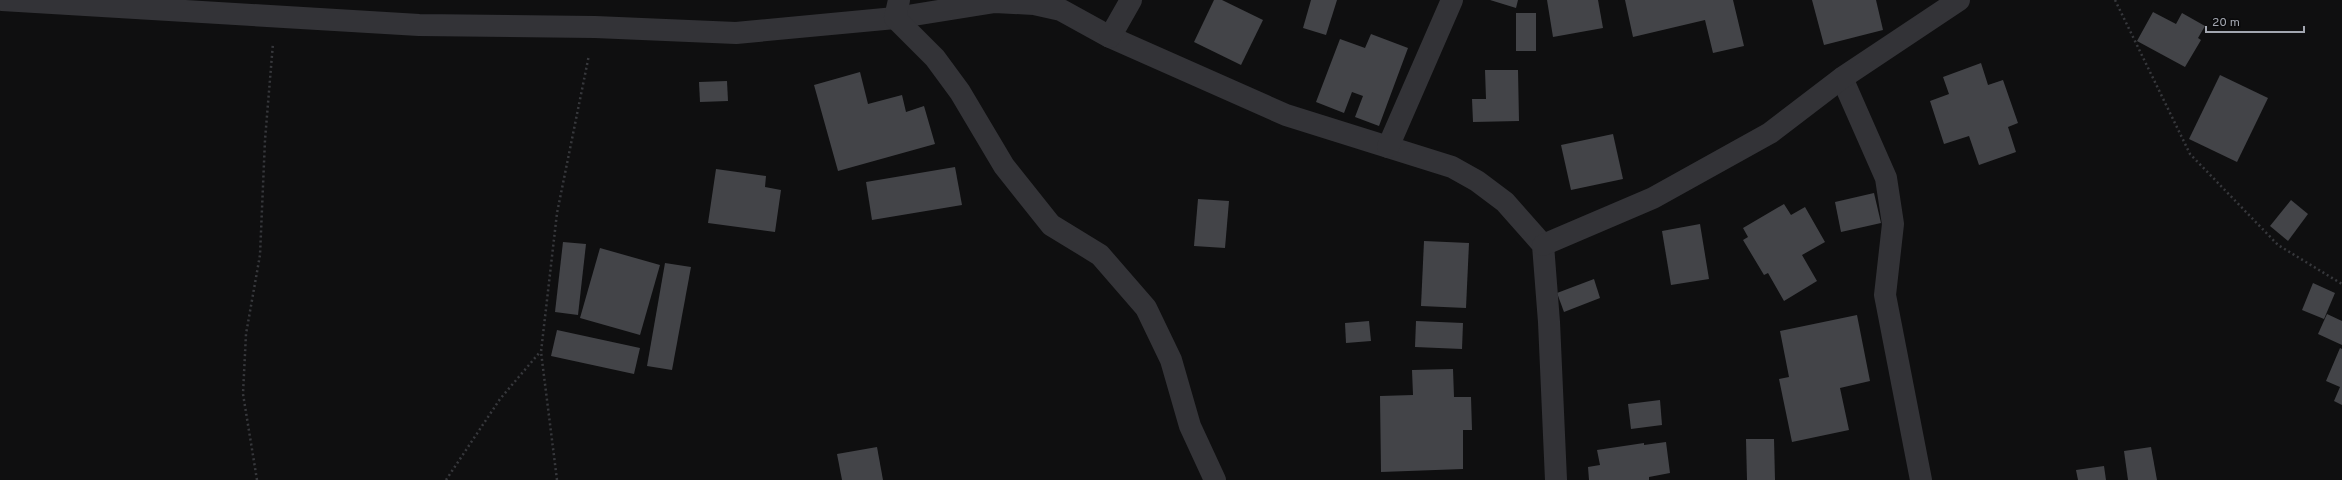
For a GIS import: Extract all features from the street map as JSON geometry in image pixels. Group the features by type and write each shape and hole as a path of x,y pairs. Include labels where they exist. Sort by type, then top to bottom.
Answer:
{"street":[{"path":"2,0 419,25 595,27 736,33 897,9 995,2 1034,4 1061,10 1110,37 1286,115 1452,167 1477,181 1505,202 1543,245 1549,322 1556,480"},
{"path":"1110,37 1131,0"},
{"path":"1388,147 1452,0"},
{"path":"1543,245 1653,198 1770,133 1842,78 1959,0"},
{"path":"897,9 960,92 1004,166 1051,225 1100,254 1146,308 1171,360 1190,426 1215,480"},
{"path":"1842,78 1886,178 1893,224 1885,295 1921,480"}],"path":[{"path":"2115,0 2190,154 2278,245 2342,284"},
{"path":"257,480 243,394 246,334 260,255 265,140 275,16"},
{"path":"557,480 541,352 557,213 595,27"},
{"path":"446,480 500,399 541,352"}],"building":[{"path":"1214,0 1222,0 1263,20 1241,65 1194,42"},
{"path":"1311,0 1337,0 1326,35 1303,28"},
{"path":"1490,0 1518,0 1516,8"},
{"path":"1547,0 1598,0 1603,28 1553,37"},
{"path":"1625,0 1733,0 1744,46 1713,53 1705,20 1633,37"},
{"path":"1812,0 1876,0 1883,30 1824,45"},
{"path":"2153,12 2176,24 2182,13 2205,26 2198,38 2201,40 2185,67 2137,41"},
{"path":"1516,13 1536,13 1536,51 1516,51"},
{"path":"1371,34 1408,48 1379,126 1355,117 1363,96 1352,92 1344,113 1316,102 1340,39 1365,48"},
{"path":"1981,63 1988,85 2003,80 2018,123 2008,127 2016,152 1979,165 1969,136 1944,144 1930,101 1949,94 1943,77"},
{"path":"1485,70 1518,70 1519,121 1473,122 1472,99 1486,99"},
{"path":"860,72 868,104 902,95 906,112 924,106 935,144 838,171 814,85"},
{"path":"2220,75 2268,98 2237,162 2189,139"},
{"path":"727,81 728,101 700,102 699,82"},
{"path":"1613,134 1623,179 1571,190 1561,145"},
{"path":"955,167 962,205 872,220 866,182"},
{"path":"716,169 766,176 765,187 781,190 775,232 708,223"},
{"path":"1874,193 1881,223 1841,232 1835,202"},
{"path":"1198,199 1229,201 1225,248 1194,246"},
{"path":"2291,200 2308,214 2288,241 2270,226"},
{"path":"1784,204 1791,215 1805,207 1825,242 1802,255 1817,281 1784,301 1768,273 1764,275 1743,240 1748,237 1743,228"},
{"path":"1700,224 1709,279 1671,285 1662,231"},
{"path":"1424,241 1469,243 1466,308 1421,306"},
{"path":"563,242 586,244 578,315 555,312"},
{"path":"600,248 660,265 640,335 580,318"},
{"path":"665,263 691,267 672,370 647,366"},
{"path":"1594,279 1600,298 1564,312 1557,293"},
{"path":"2313,283 2335,293 2324,319 2302,310"},
{"path":"2327,314 2342,321 2342,345 2318,334"},
{"path":"1857,315 1870,381 1840,388 1849,430 1792,442 1779,379 1789,377 1780,331"},
{"path":"1369,321 1371,341 1346,343 1345,323"},
{"path":"1416,321 1463,323 1462,349 1415,347"},
{"path":"557,330 640,348 634,374 551,356"},
{"path":"2340,348 2342,349 2342,405 2334,401 2340,387 2326,381"},
{"path":"1453,369 1454,397 1471,397 1472,430 1463,430 1463,469 1381,472 1380,396 1413,395 1412,370"},
{"path":"1660,400 1662,425 1631,429 1628,404"},
{"path":"1746,439 1774,439 1775,480 1747,480"},
{"path":"1666,442 1670,473 1649,477 1649,480 1589,480 1588,467 1600,465 1597,450 1644,443 1644,445"},
{"path":"877,447 883,480 842,480 837,454"},
{"path":"2151,447 2157,480 2128,480 2124,451"},
{"path":"2104,466 2106,480 2078,480 2076,470"}]}
